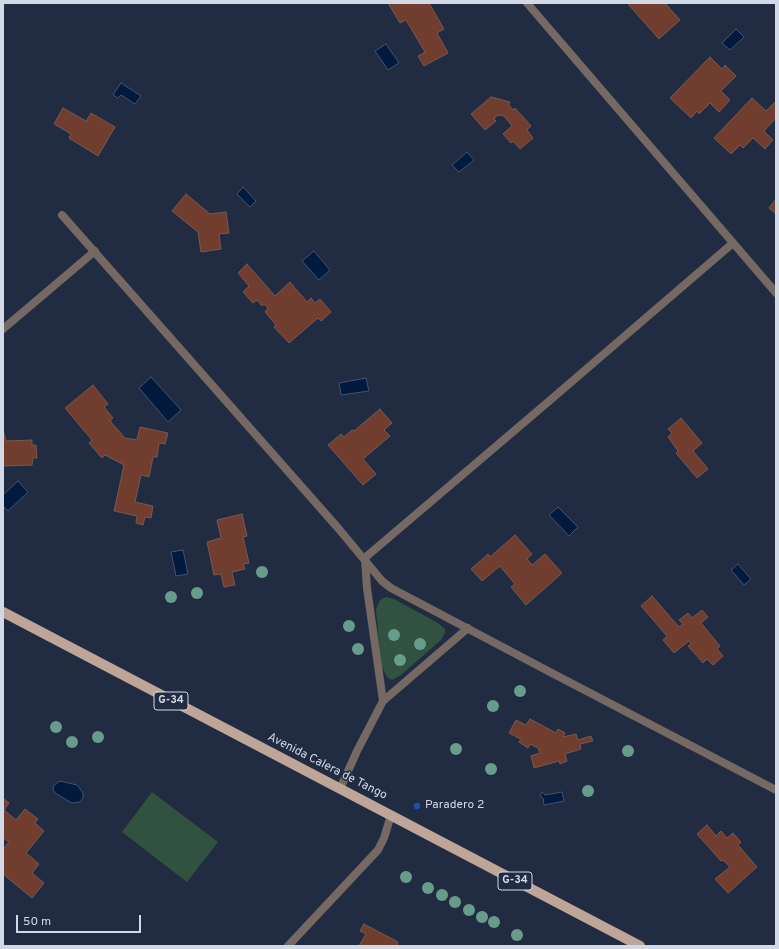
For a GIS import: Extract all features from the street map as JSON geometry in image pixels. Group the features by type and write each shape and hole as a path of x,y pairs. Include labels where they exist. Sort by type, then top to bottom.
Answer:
{"main road":[{"name":"Avenida Calera de Tango","path":"3,612 640,946"}],"street":[{"path":"527,3 776,293"},
{"path":"62,215 365,560 379,578 391,588 776,790"},
{"path":"383,702 370,618 365,560 374,549 733,243"},
{"path":"3,329 95,251"},
{"path":"340,789 357,751 383,702 468,628"},
{"path":"288,946 378,850 384,838 391,815"}],"green space":[{"path":"386,597 394,599 438,623 445,629 445,633 441,640 401,675 392,680 387,677 381,664 376,609 380,600"},
{"path":"152,792 218,842 187,882 122,832"}],"water":[{"path":"736,29 744,37 730,50 722,43"},
{"path":"386,44 399,63 388,70 375,51"},
{"path":"121,83 141,96 135,104 121,95 118,98 113,95"},
{"path":"467,152 474,160 459,172 452,165"},
{"path":"243,187 256,201 250,207 237,194"},
{"path":"314,251 330,270 319,280 302,261"},
{"path":"151,377 181,410 168,422 139,388"},
{"path":"366,378 369,391 341,395 339,383"},
{"path":"18,481 28,492 8,511 3,506 3,495"},
{"path":"558,507 578,527 569,536 549,515"},
{"path":"183,550 188,574 176,576 171,552"},
{"path":"738,564 751,579 744,585 731,570"},
{"path":"60,781 77,785 83,793 83,798 80,802 72,803 55,793 53,790 54,785"},
{"path":"542,792 545,795 562,792 564,801 544,805 543,798 540,796"}],"building":[{"path":"388,3 429,3 444,29 437,33 448,53 424,66 418,56 425,52 406,20 400,23"},
{"path":"627,3 665,3 680,20 659,39"},
{"path":"710,57 722,69 725,65 736,76 721,91 730,100 719,112 710,103 699,114 697,111 691,118 670,98"},
{"path":"491,97 510,102 509,105 513,110 515,108 531,126 527,130 533,138 520,149 513,141 511,143 503,134 512,126 504,116 498,115 494,119 496,121 485,130 471,114"},
{"path":"752,98 766,111 776,101 776,118 764,131 773,140 765,149 753,138 743,148 740,145 731,154 714,138"},
{"path":"63,108 86,121 91,113 115,127 98,156 69,138 71,134 54,124"},
{"path":"186,194 210,214 226,212 229,233 219,234 221,249 201,252 198,232 172,211"},
{"path":"776,199 776,214 769,208"},
{"path":"247,264 275,296 290,282 307,302 311,298 315,303 320,299 331,312 321,321 318,318 289,343 274,327 276,325 265,312 268,308 264,304 262,306 257,300 253,303 243,292 249,286 238,273"},
{"path":"93,385 108,404 104,407 113,418 110,421 125,438 137,440 140,427 168,433 165,444 159,443 157,457 153,457 149,477 141,475 135,502 153,506 151,518 145,517 143,525 136,523 137,516 114,511 124,465 105,455 102,458 89,443 92,440 65,408"},
{"path":"380,409 392,423 384,430 390,436 363,459 376,474 363,485 328,445 341,434 344,437 352,430 354,431"},
{"path":"681,418 702,443 693,451 708,469 697,478 676,453 678,451 668,437 672,433 668,429"},
{"path":"3,433 6,441 32,440 32,445 36,445 37,458 33,458 32,465 3,466"},
{"path":"242,514 247,536 243,537 249,563 243,564 245,569 232,572 235,585 224,587 221,574 214,575 207,542 221,538 217,520"},
{"path":"515,535 532,554 527,559 532,565 545,554 562,573 526,605 511,587 515,584 500,566 482,581 471,569 488,554 490,557"},
{"path":"652,596 679,627 683,624 679,620 688,613 692,618 702,610 708,617 701,623 720,646 717,649 723,656 713,665 707,659 703,663 688,646 691,643 689,641 674,653 663,640 667,636 641,606"},
{"path":"530,719 556,733 558,729 565,733 563,737 576,734 578,740 591,736 593,741 580,744 581,749 565,754 567,761 560,764 559,761 534,768 531,756 540,753 538,748 530,744 528,748 519,742 521,739 509,733 516,720 526,725"},
{"path":"3,798 9,803 4,810 16,820 25,809 38,819 35,823 44,831 26,853 39,864 32,873 44,883 32,898 3,874 3,849 9,842 3,838"},
{"path":"707,825 716,836 721,831 727,838 733,833 741,842 738,845 757,867 728,893 715,879 730,867 723,860 721,861 697,834"},
{"path":"364,924 398,942 397,946 359,946 366,934 360,931"}],"place":[{"name":"Paradero 2","path":"417,806"}]}
